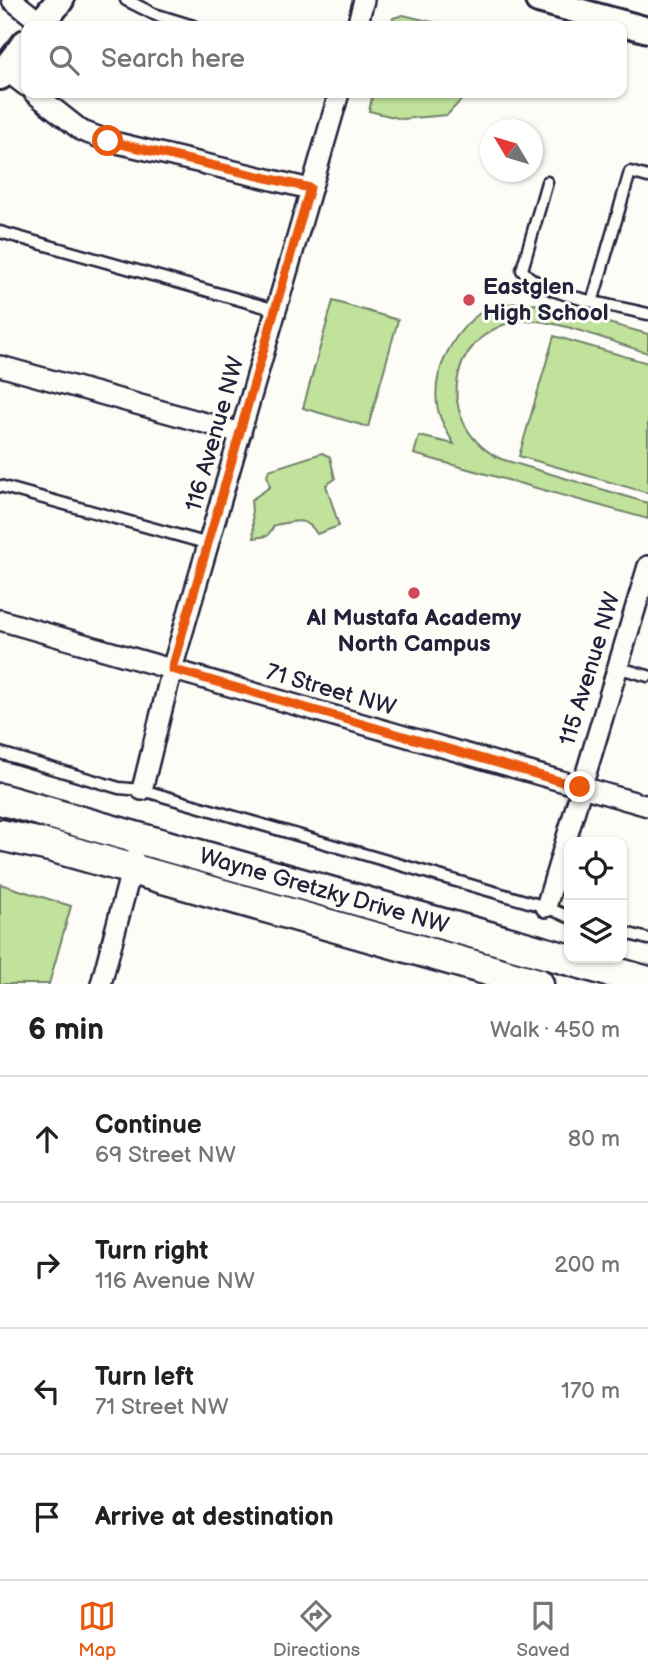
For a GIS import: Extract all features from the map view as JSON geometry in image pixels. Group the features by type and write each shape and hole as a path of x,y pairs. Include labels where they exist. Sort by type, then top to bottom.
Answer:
{"main road":[{"path":"44,21 60,0"},
{"path":"3,73 21,50"},
{"name":"Wayne Gretzky Drive NW","path":"0,799 648,982"},
{"name":"Wayne Gretzky Drive NW","path":"0,835 132,869 538,984"}],"street":[{"path":"12,0 28,21"},
{"path":"358,21 363,0"},
{"path":"538,0 615,21"},
{"path":"627,24 648,30"},
{"path":"3,73 21,83"},
{"path":"40,98 82,131 108,141 310,188"},
{"name":"116 Avenue NW","path":"142,790 172,669 337,98"},
{"path":"0,366 241,433"},
{"name":"115 Avenue NW","path":"546,907 615,667 648,566"},
{"name":"71 Street NW","path":"0,620 648,806"},
{"path":"101,984 140,838"}],"lane":[{"path":"126,0 154,14 177,21"},
{"path":"593,299 630,172 648,177"},
{"path":"547,182 522,270 528,278 545,287 648,314"},
{"path":"0,232 276,310"},
{"path":"0,486 209,544"},
{"path":"615,667 648,676"},
{"path":"0,753 119,788 142,790 546,907 564,915"},
{"path":"627,933 648,939"}],"green space":[{"path":"403,15 428,21 392,21 393,18"},
{"path":"372,98 463,98 447,115 402,119 369,111"},
{"path":"333,301 398,320 368,427 303,408"},
{"path":"519,303 543,305 648,334 648,353 546,322 518,321 493,330 475,344 463,362 457,383 458,405 465,426 480,444 501,459 648,503 648,519 414,454 419,436 454,444 441,419 436,396 441,368 453,342 483,311"},
{"path":"554,336 648,363 648,493 519,456"},
{"path":"322,453 330,457 335,479 326,485 339,526 317,534 308,524 294,522 275,525 267,536 254,538 251,500 270,487 267,475 269,470"},
{"path":"0,884 71,906 49,984 0,984"}],"place":[{"name":"Eastglen High School","path":"469,300"},
{"name":"Al Mustafa Academy North Campus","path":"414,593"}],"route":[{"path":"108,141 310,188 172,669 580,787"}]}
